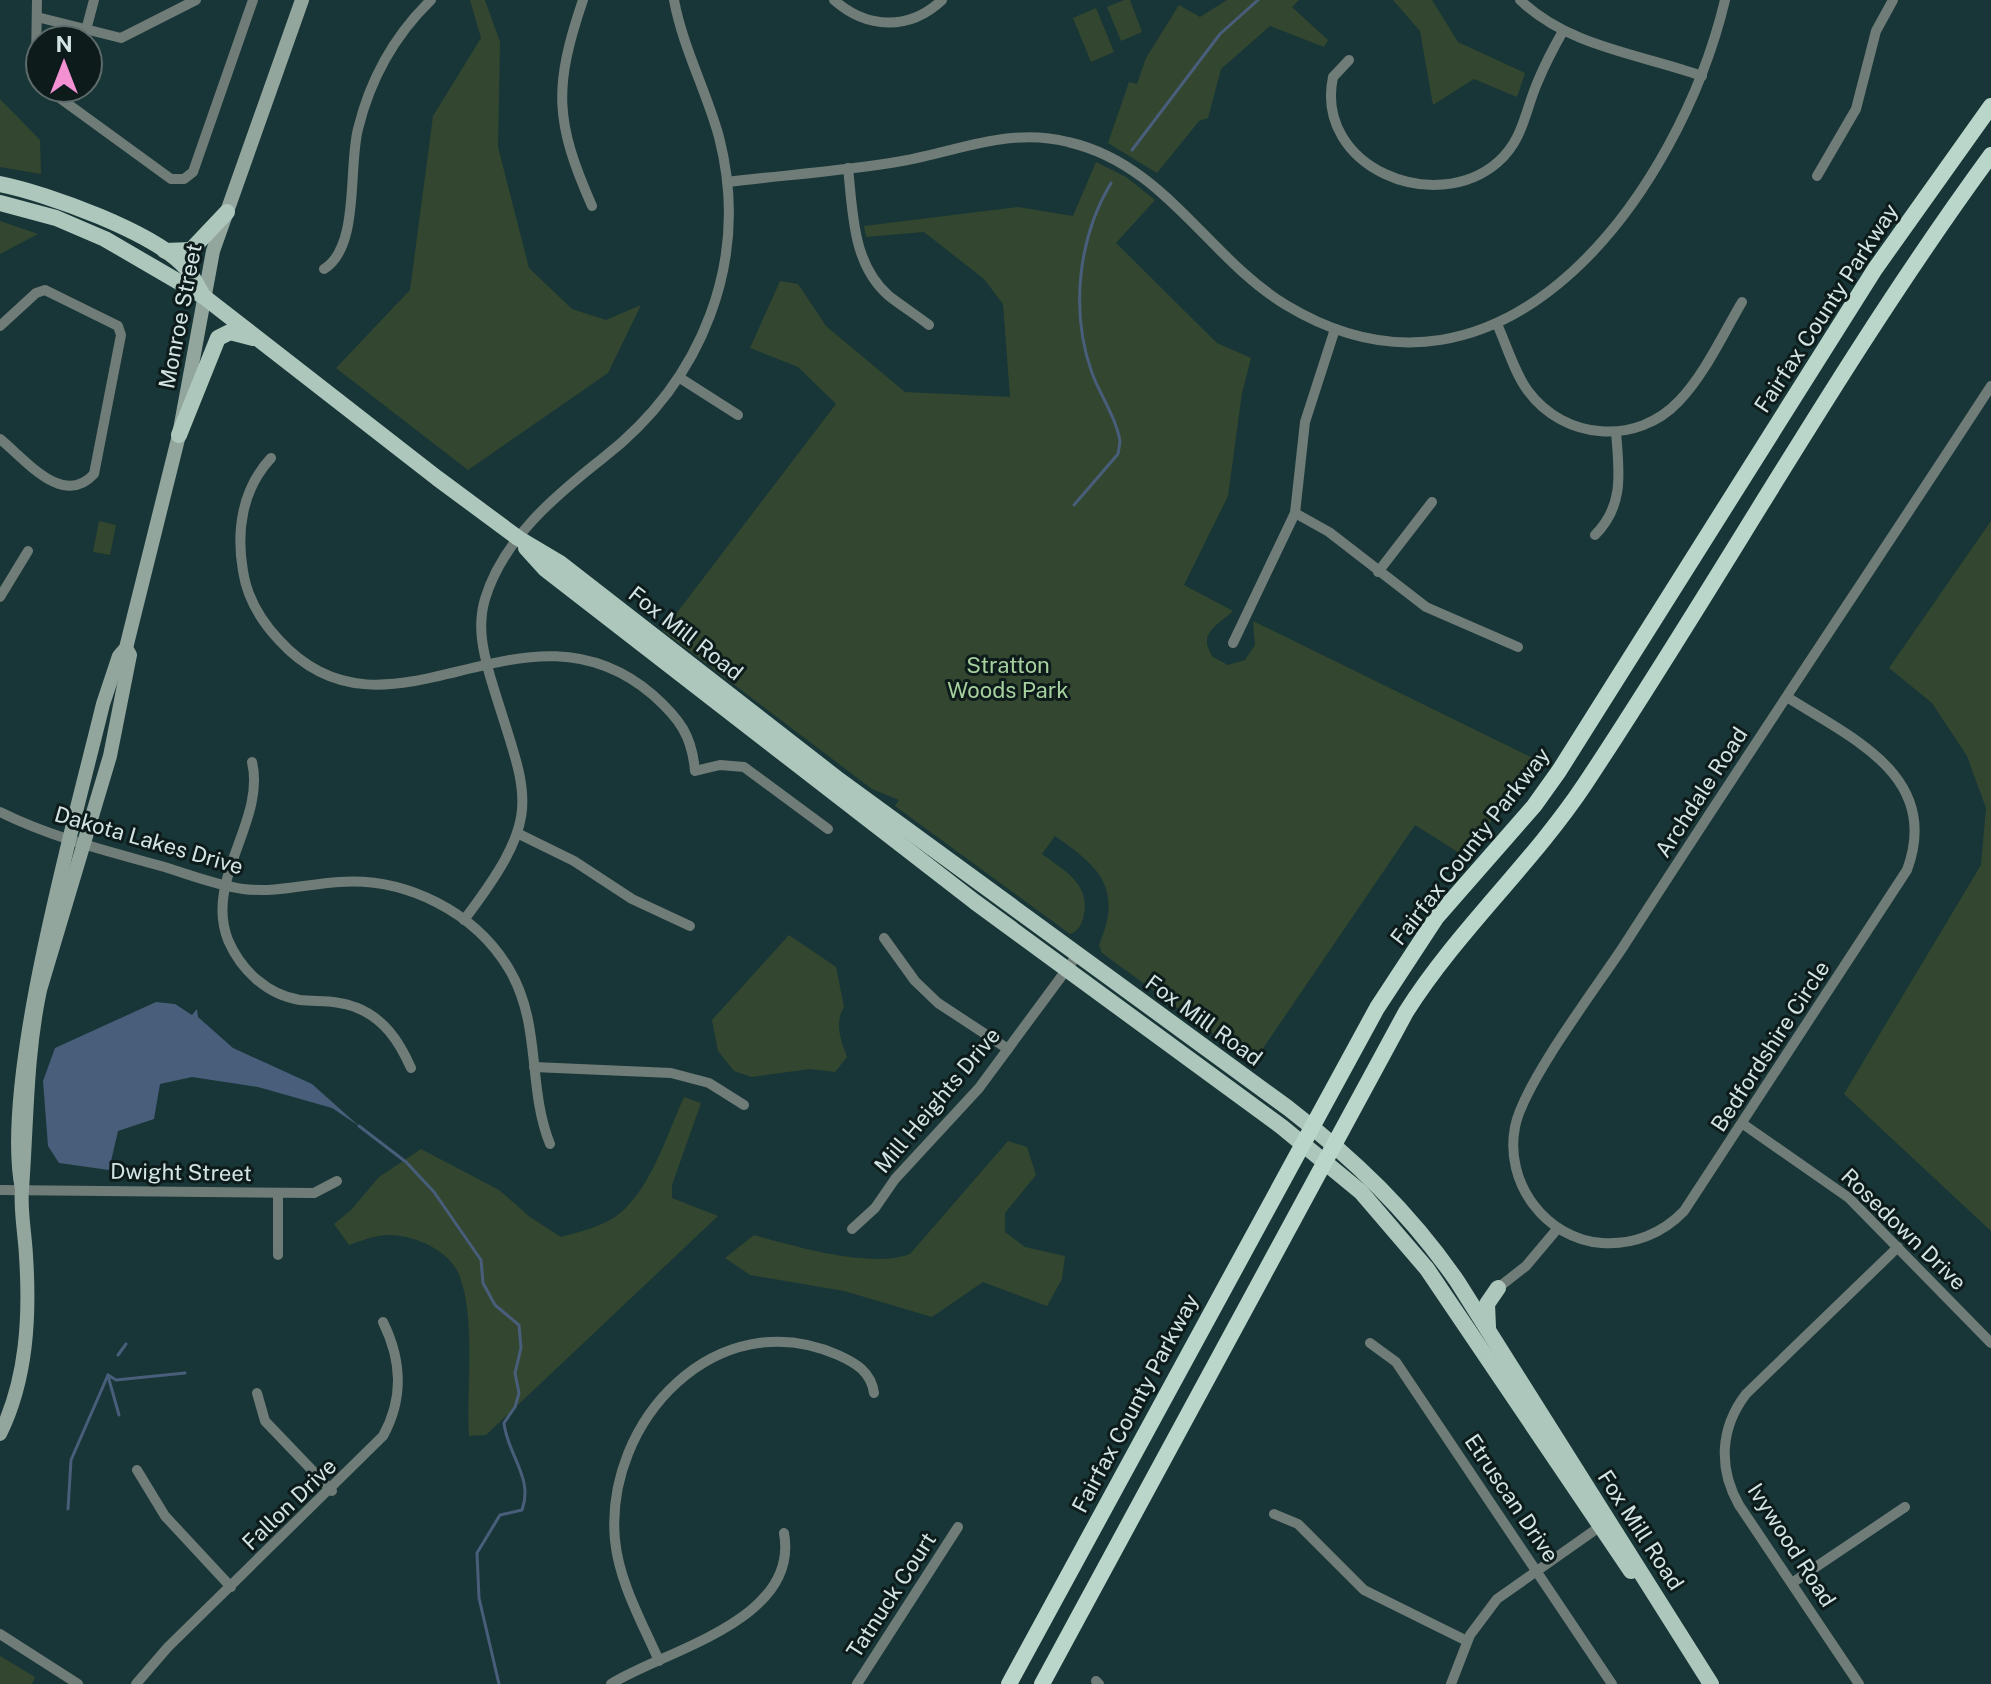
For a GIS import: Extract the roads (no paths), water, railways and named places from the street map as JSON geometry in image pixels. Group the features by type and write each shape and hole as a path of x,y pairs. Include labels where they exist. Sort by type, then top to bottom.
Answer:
{"highway":[{"name":"Fairfax County Parkway","path":"1009,1684 1389,988 1436,918 1534,806 1559,771 1875,269 1991,106"},
{"path":"1042,1684 1325,1160 1424,984 1577,795 1882,312 1991,155"}],"main road":[{"name":"Monroe Street","path":"22,1189 14,1174 7,1140 11,1052 24,979 103,704 119,656 126,648 179,435 203,296 227,212 302,0"},
{"name":"Fox Mill Road","path":"0,184 55,198 84,210 161,251 187,269 203,296"},
{"name":"Fox Mill Road","path":"0,203 56,218 105,239 203,296 518,538 560,563 839,780 1334,1145 1397,1202 1435,1248 1604,1524"},
{"path":"161,251 177,253 191,250 227,212"},
{"path":"179,435 218,338 230,332 263,342"},
{"name":"Fox Mill Road","path":"518,538 545,569 567,587 1066,970 1325,1160 1398,1232 1604,1524 1710,1684"},
{"name":"Monroe Street","path":"0,1434 19,1379 26,1329 28,1287 22,1189 26,1171 26,1078 31,1032 82,842 110,756 126,686 130,655 126,648"},
{"path":"1489,1333 1486,1308 1498,1288"}],"street":[{"path":"37,0 37,24"},
{"path":"88,24 94,0"},
{"path":"104,34 121,38 196,0"},
{"path":"68,104 171,179 184,179 193,172 253,0"},
{"path":"324,269 336,259 346,240 356,141 375,80 395,44 431,0"},
{"path":"583,0 564,59 560,101 567,143 592,206"},
{"path":"464,920 501,871 519,834 523,782 486,663 481,638 484,602 498,569 518,538 567,487 632,435 680,378 705,333 721,283 729,230 727,182 718,135 684,45 674,0"},
{"path":"834,0 860,18 884,23 920,16 942,0"},
{"path":"1520,0 1563,31 1702,76"},
{"path":"727,182 899,162 1009,137 1048,138 1087,147 1145,177 1268,293 1305,316 1335,329 1381,339 1426,341 1472,333 1497,324 1557,288 1617,224 1671,142 1702,76 1725,0"},
{"path":"1817,176 1856,109 1876,31 1893,0"},
{"path":"37,17 63,24"},
{"path":"1349,60 1333,77 1332,101 1339,127 1357,154 1379,173 1407,184 1449,186 1489,169 1509,151 1525,124 1538,79 1563,31"},
{"path":"848,168 856,238 866,266 888,295 929,325"},
{"path":"0,326 36,293 45,290 118,326 121,335 94,474 86,482 70,489 56,485 0,439"},
{"path":"1497,324 1521,379 1544,409 1581,428 1616,432 1646,424 1681,399 1742,302"},
{"path":"1233,643 1295,513 1305,422 1335,329"},
{"path":"680,378 738,415"},
{"name":"Archdale Road","path":"1558,1228 1534,1206 1518,1176 1513,1141 1521,1106 1991,386"},
{"path":"1595,535 1611,515 1618,493 1616,432"},
{"path":"271,458 247,496 240,530 240,553 252,601 286,648 321,672 373,686 418,682 524,655 556,655 595,662 636,681 668,709 693,743 695,771 720,765 744,767 828,829"},
{"path":"1378,572 1432,502"},
{"path":"1295,513 1329,532 1378,572 1454,621 1518,647"},
{"path":"0,597 28,551"},
{"name":"Bedfordshire Circle","path":"1558,1228 1585,1240 1605,1243 1637,1240 1657,1232 1684,1211 1902,879 1915,840 1908,797 1890,767 1787,697"},
{"path":"252,762 255,789 227,885 224,923 244,968 257,980 292,998 343,1003 367,1013 392,1033 411,1068"},
{"name":"Dakota Lakes Drive","path":"0,812 65,837 227,885 271,890 338,882 386,885 424,896 464,920 489,941 517,984 530,1023 538,1116 550,1144"},
{"path":"519,834 574,861 632,899 690,926"},
{"path":"884,938 915,981 938,1003 1008,1049"},
{"name":"Mill Heights Drive","path":"852,1229 948,1125 1078,954"},
{"path":"534,1067 671,1073 709,1083 744,1105"},
{"name":"Rosedown Drive","path":"1743,1124 1825,1179 1898,1247 1991,1343"},
{"name":"Dwight Street","path":"0,1190 314,1193 337,1181"},
{"path":"278,1193 278,1255"},
{"path":"1456,1314 1526,1266 1558,1228"},
{"name":"Ivywood Road","path":"1859,1684 1731,1488 1724,1447 1730,1419 1746,1394 1898,1247"},
{"name":"Fallon Drive","path":"136,1684 375,1448 394,1412 399,1387 398,1362 383,1322"},
{"path":"659,1661 620,1568 614,1517 624,1458 654,1406 695,1368 737,1349 765,1343 831,1351 863,1369 874,1393"},
{"name":"Etruscan Drive","path":"1370,1343 1396,1362 1612,1684"},
{"path":"257,1393 258,1408 265,1421 332,1491"},
{"path":"137,1470 165,1516 231,1587"},
{"path":"1792,1583 1905,1507"},
{"path":"1274,1514 1298,1524 1364,1590 1467,1641"},
{"path":"1451,1684 1467,1641 1497,1599 1604,1524"},
{"name":"Tatnuck Court","path":"857,1684 958,1527"},
{"path":"611,1684 722,1631 757,1603 784,1565 787,1549 784,1533"},
{"path":"0,1634 78,1684"}],"water":[{"path":"156,1002 175,1004 192,1015 197,1009 198,1017 233,1048 312,1084 359,1126 332,1108 258,1087 192,1077 160,1084 154,1119 118,1131 109,1170 59,1163 48,1146 43,1081 55,1048"}],"waterway":[{"path":"1132,150 1220,34 1258,0"},
{"path":"1074,505 1118,454 1120,442 1085,350 1080,301 1081,276 1091,227 1111,183"},
{"path":"359,1126 406,1162 434,1192 481,1260 483,1283 495,1305 519,1325 521,1348 515,1373 519,1393 515,1407 504,1423 525,1487 525,1498 522,1510 500,1515 477,1553 479,1598 499,1684"},
{"path":"118,1355 126,1344"},
{"path":"108,1375 116,1380 185,1373"},
{"path":"68,1509 71,1460 108,1375"},
{"path":"108,1376 119,1415"}],"park label":[{"name":"Stratton Woods Park","path":"1008,678"}]}
